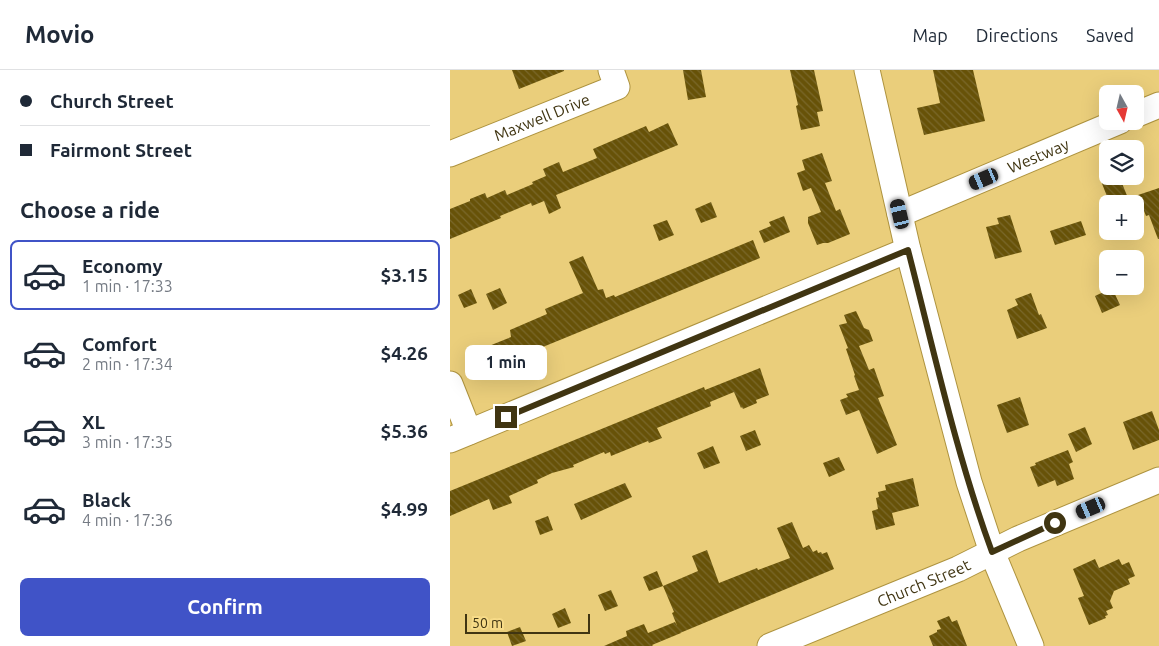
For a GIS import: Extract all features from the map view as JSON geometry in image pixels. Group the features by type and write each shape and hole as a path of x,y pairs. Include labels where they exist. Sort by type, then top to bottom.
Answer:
{"street":[{"name":"Maxwell Drive","path":"450,154 617,87 611,70"},
{"path":"866,70 908,250 952,420 992,552 1031,646"},
{"path":"1144,111 1159,105"},
{"name":"Westway","path":"900,214 1099,130"},
{"path":"450,384 459,436 908,250"},
{"name":"Church Street","path":"770,646 958,570 1018,539 1159,480"}],"building":[{"path":"512,70 564,70 564,71 519,89"},
{"path":"683,70 701,70 706,97 688,100"},
{"path":"790,70 814,70 823,111 817,112 820,126 801,130 796,106 798,105"},
{"path":"933,70 973,70 985,121 924,135 917,108 940,103"},
{"path":"668,123 678,145 556,195 561,208 549,214 544,201 532,206 531,203 500,216 501,218 450,239 450,209 485,193 487,198 505,190 507,195 546,176 543,169 559,162 563,172 597,158 593,149 646,126 649,132"},
{"path":"822,153 832,181 825,183 836,211 840,209 850,234 828,243 817,245 808,223 808,217 821,212 811,188 803,191 797,173 805,170 802,160"},
{"path":"1103,185 1123,185 1127,195 1106,195"},
{"path":"1159,188 1159,239 1149,215 1146,216 1144,211 1144,195 1138,195"},
{"path":"711,202 717,217 701,223 695,209"},
{"path":"1010,215 1022,252 995,259 986,227 999,224 997,218"},
{"path":"784,216 790,232 764,243 759,231 771,226 769,222"},
{"path":"667,220 674,235 659,241 653,225"},
{"path":"1081,221 1086,235 1055,245 1050,231"},
{"path":"753,240 760,258 477,374 469,354 511,337 510,330 547,314 545,309 583,293 569,262 583,256 598,290 603,289 606,298 614,295 615,297"},
{"path":"500,288 507,303 493,310 486,294"},
{"path":"471,289 477,303 464,308 458,295"},
{"path":"1031,293 1039,315 1041,314 1047,328 1017,339 1007,310 1018,305 1015,299"},
{"path":"1099,294 1115,295 1120,305 1102,313 1095,296"},
{"path":"856,311 864,328 869,330 873,341 859,346 869,370 874,368 884,396 878,398 897,445 877,454 859,410 846,415 840,400 848,397 846,394 859,390 846,349 848,348 839,325 847,323 844,315"},
{"path":"760,368 769,395 756,400 757,403 743,409 734,392 710,402 711,406 657,428 662,438 649,443 648,441 611,456 610,452 605,454 604,452 573,465 574,467 552,473 537,480 538,483 509,496 512,503 493,510 489,499 450,516 450,491 704,387 705,390"},
{"path":"1020,397 1029,425 1007,433 997,405"},
{"path":"1152,411 1159,430 1159,440 1133,450 1123,422"},
{"path":"1085,427 1092,444 1076,452 1068,434"},
{"path":"755,430 761,445 746,451 740,436"},
{"path":"713,446 720,463 704,469 697,453"},
{"path":"1068,450 1073,462 1069,464 1074,479 1057,486 1055,480 1038,487 1030,467 1036,465 1035,463"},
{"path":"839,457 845,470 829,477 823,463"},
{"path":"913,478 919,506 892,513 895,525 876,530 872,511 878,509 876,498 879,497 878,492 886,490 885,485"},
{"path":"625,483 632,497 581,520 574,504"},
{"path":"548,516 553,530 540,535 535,521"},
{"path":"792,522 803,548 809,545 813,552 817,550 818,553 821,552 822,554 827,552 834,569 680,633 672,613 674,612 663,586 698,571 692,556 707,550 719,583 757,568 758,570 790,558 777,528"},
{"path":"1095,559 1099,568 1119,559 1122,565 1129,562 1135,576 1128,579 1130,584 1114,591 1110,601 1113,608 1106,611 1108,615 1105,616 1106,618 1089,625 1078,598 1084,596 1073,569"},
{"path":"657,571 663,586 649,591 643,577"},
{"path":"611,590 618,606 605,611 598,595"},
{"path":"565,608 571,623 558,628 552,614"},
{"path":"949,616 952,622 957,620 967,646 933,646 929,636 941,629 937,621"},
{"path":"675,622 681,633 653,646 604,646 627,636 626,631 644,624 648,633"},
{"path":"520,627 526,641 512,646 507,632"}],"route":[{"path":"506,417 908,250 969,482 992,552 1055,523"}]}
